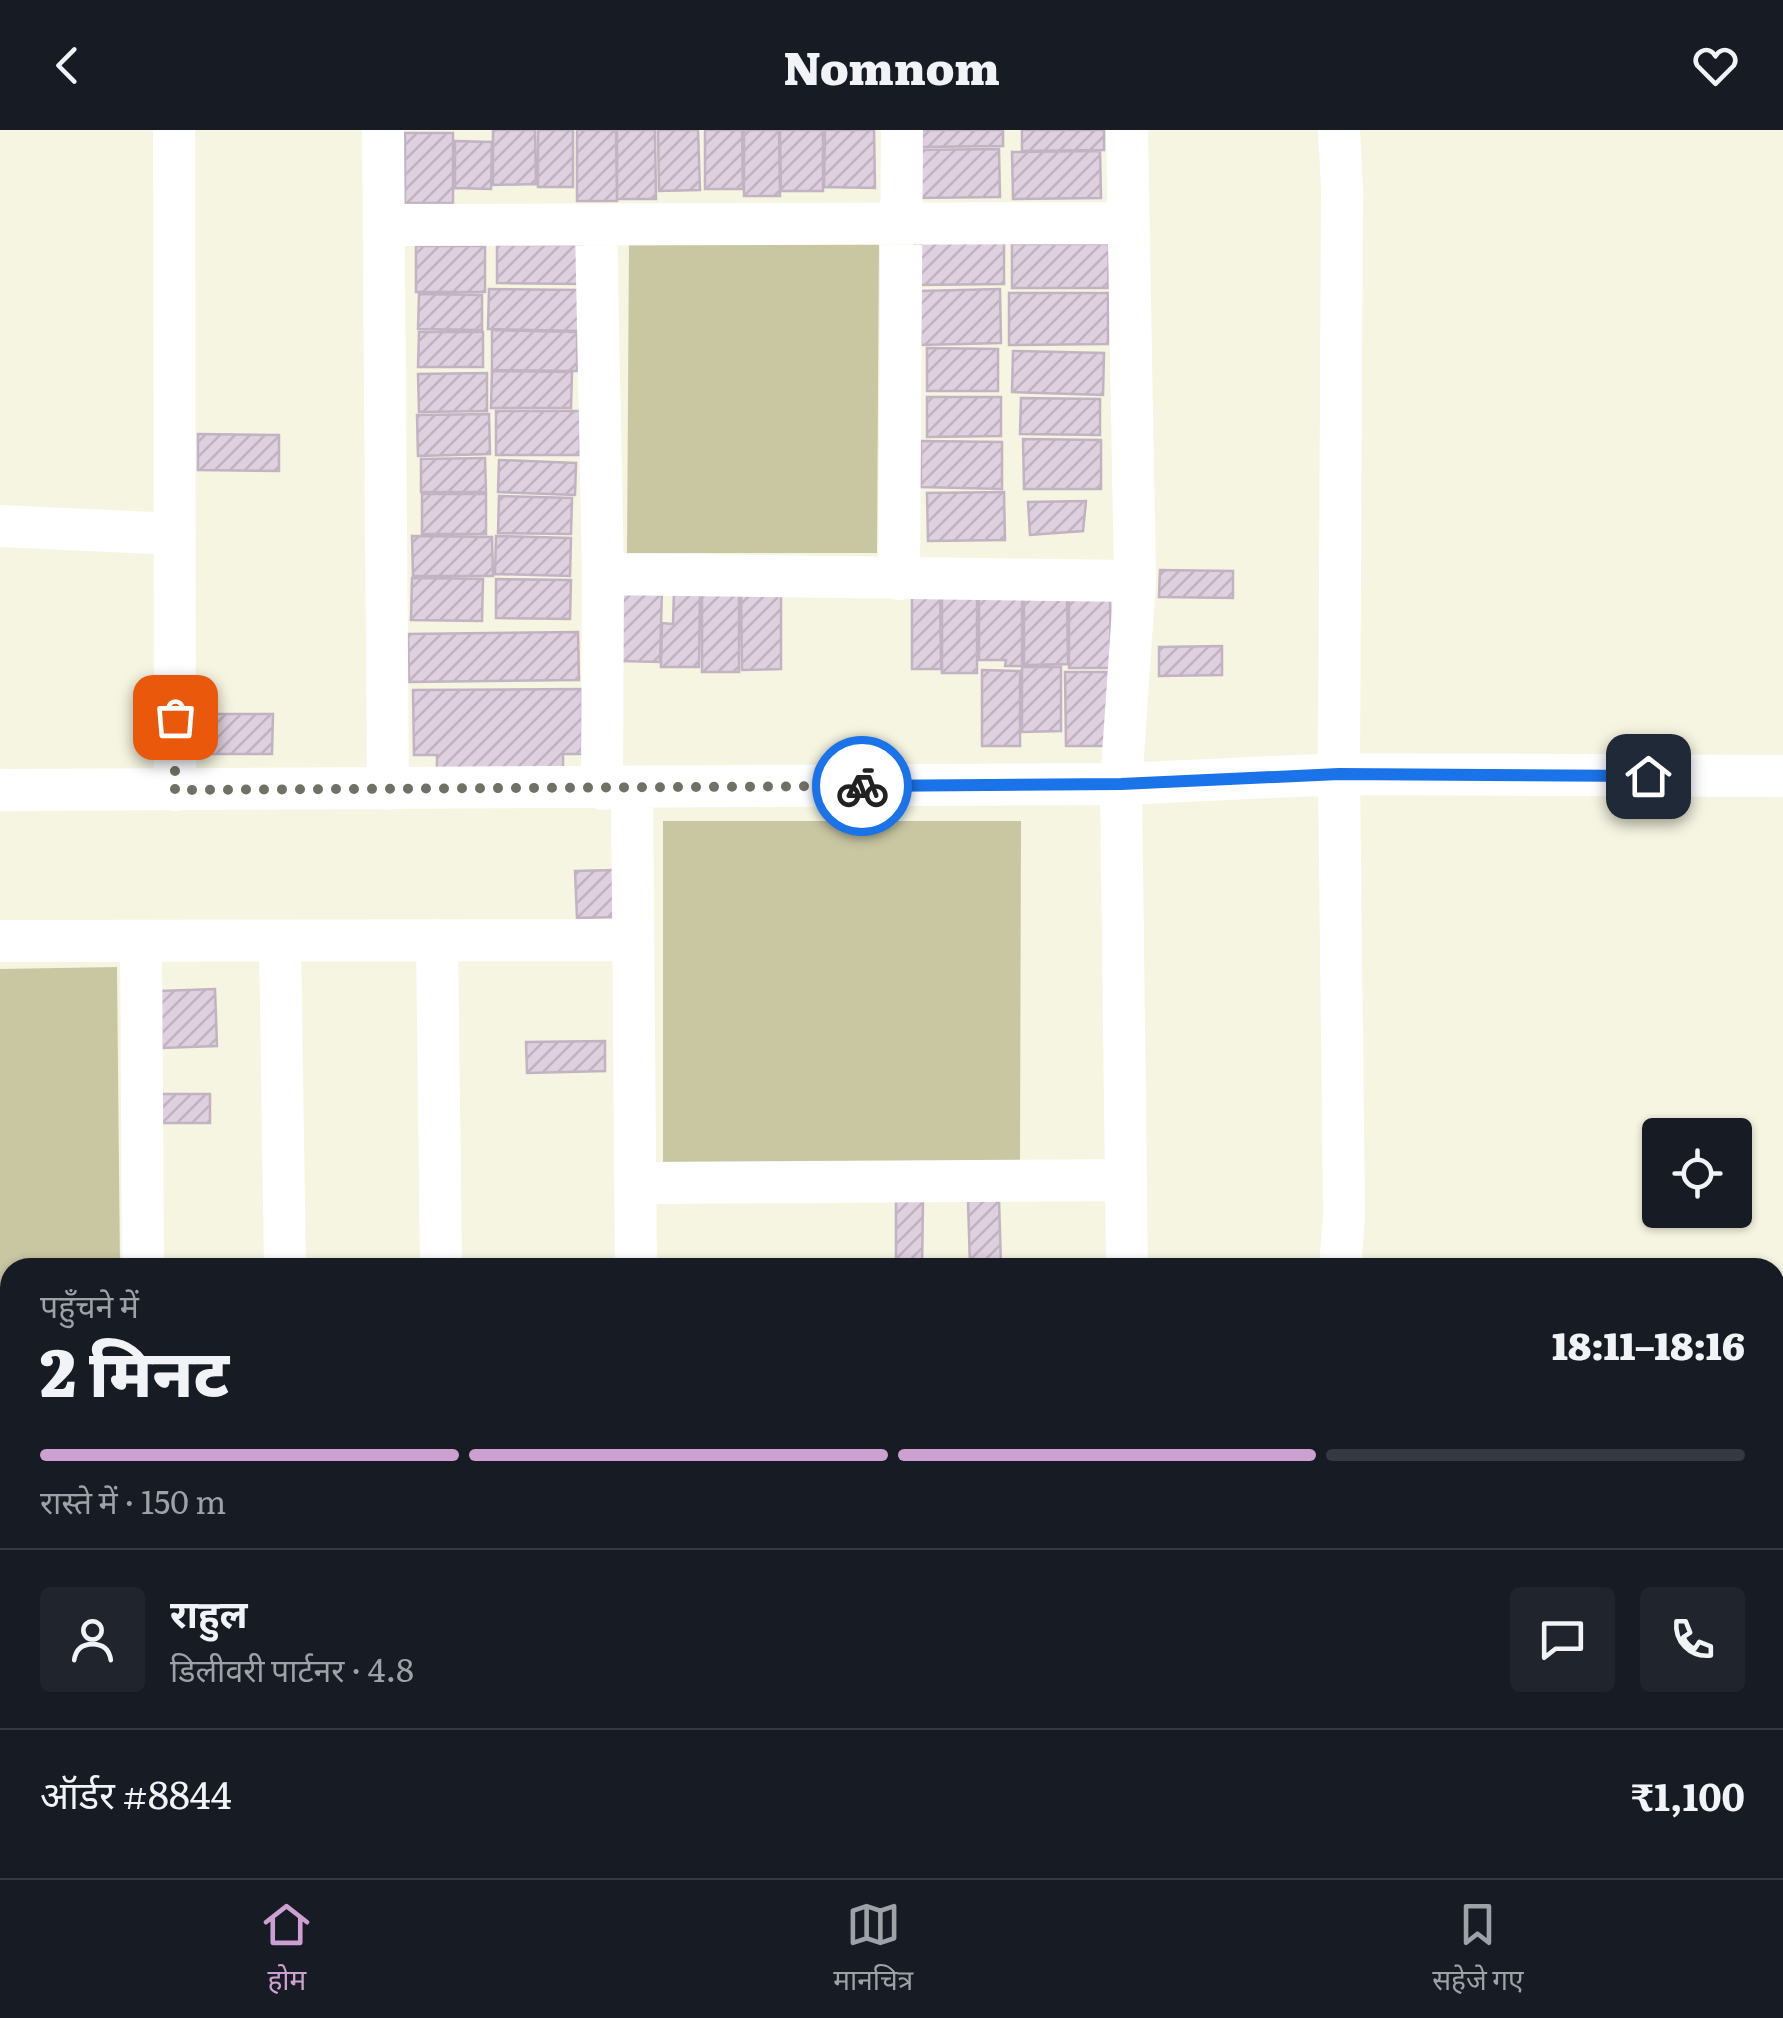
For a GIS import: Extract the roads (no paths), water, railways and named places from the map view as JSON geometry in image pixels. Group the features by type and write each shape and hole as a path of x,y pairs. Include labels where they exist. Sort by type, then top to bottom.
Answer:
{"street":[{"path":"174,130 175,790"},
{"path":"384,130 388,789"},
{"path":"899,579 902,130"},
{"path":"1126,1258 1121,784 1135,582 1127,130"},
{"path":"1339,130 1344,1216 1341,1258"},
{"path":"384,225 1126,223"},
{"path":"596,226 602,574 617,788 634,940 636,1258"},
{"path":"0,526 175,534"},
{"path":"602,574 1135,582"},
{"path":"0,790 1121,784 1339,774 1783,776"},
{"path":"280,940 285,1258"},
{"path":"437,940 441,1258"},
{"path":"0,941 634,940"},
{"path":"141,941 144,1258"},
{"path":"636,1183 1126,1180"}]}
